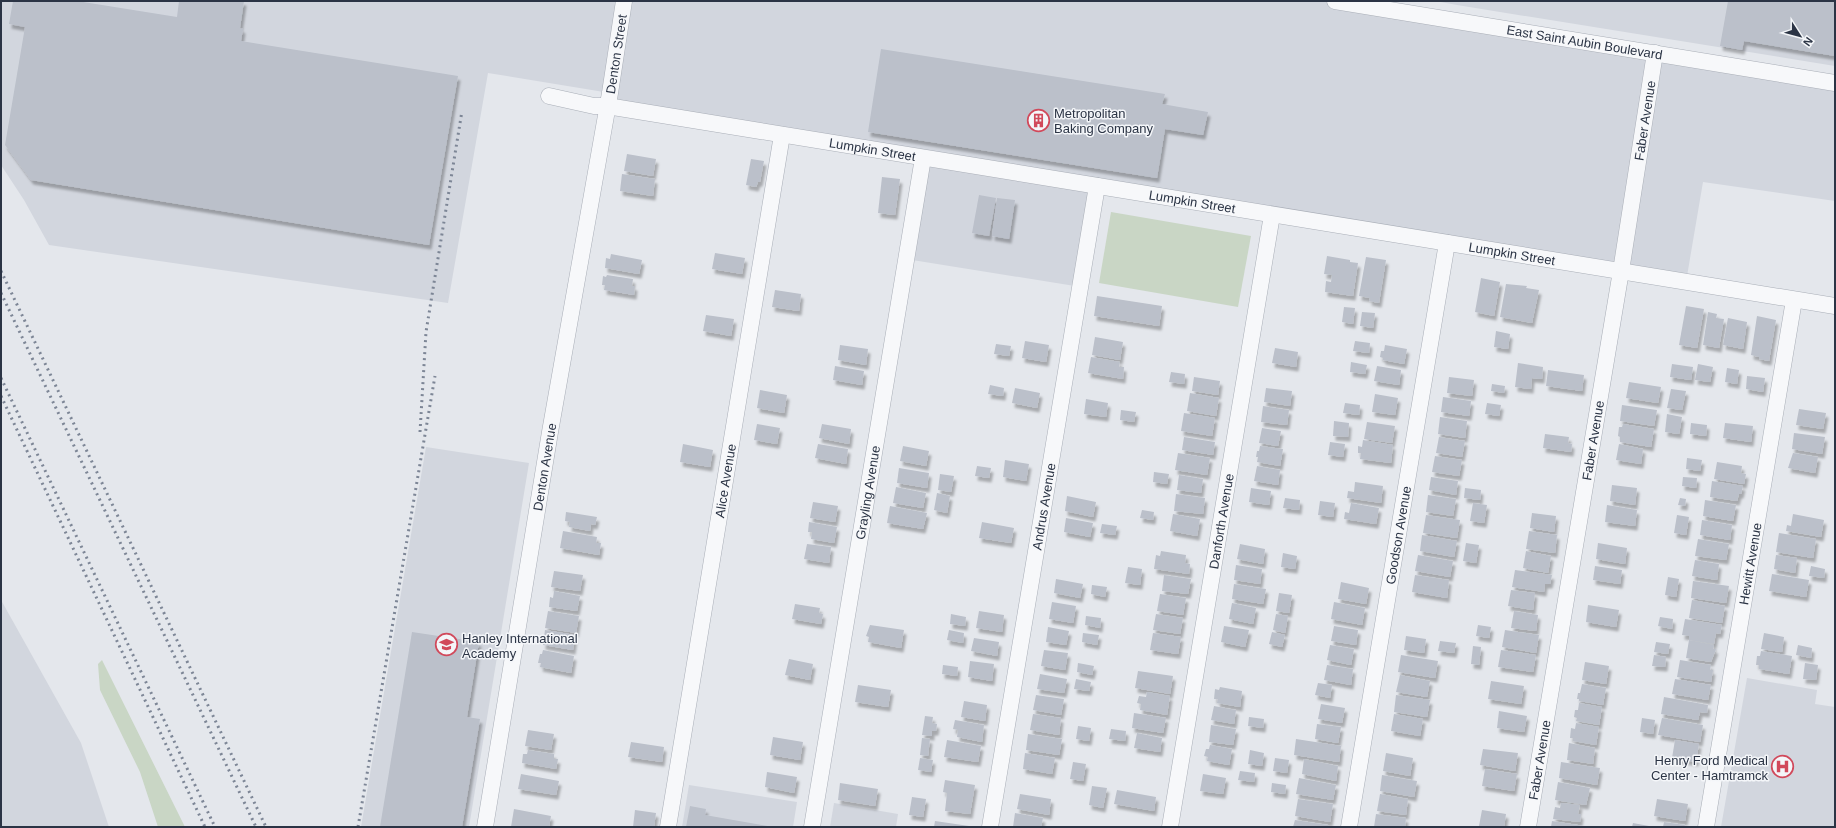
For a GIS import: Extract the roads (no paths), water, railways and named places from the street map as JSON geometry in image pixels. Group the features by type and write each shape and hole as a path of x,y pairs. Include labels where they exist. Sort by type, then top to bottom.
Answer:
{"street":[{"name":"Denton Street","path":"607,106 624,1"},
{"name":"East Saint Aubin Boulevard","path":"1335,1 1835,82"},
{"name":"Faber Avenue","path":"1528,827 1621,271 1655,53"},
{"name":"Lumpkin Street","path":"549,96 594,106 607,106 1835,306"},
{"name":"Denton Avenue","path":"485,827 551,424 607,106"},
{"name":"Alice Avenue","path":"668,827 782,135"},
{"name":"Grayling Avenue","path":"812,827 923,158"},
{"name":"Andrus Avenue","path":"990,827 1097,186"},
{"name":"Danforth Avenue","path":"1170,827 1272,214"},
{"name":"Goodson Avenue","path":"1349,827 1447,243"},
{"name":"Hewitt Avenue","path":"1706,827 1794,300"}],"railway":[{"path":"420,432 426,332 462,111"},
{"path":"1,271 266,827"},
{"path":"1,293 256,827"},
{"path":"358,827 435,376"},
{"path":"1,378 215,827"},
{"path":"1,396 205,827"}],"place":[{"name":"Metropolitan Baking Company","path":"1038,120"},
{"name":"Hanley International Academy","path":"446,645"},
{"name":"Henry Ford Medical Center - Hamtramck","path":"1783,767"}]}
